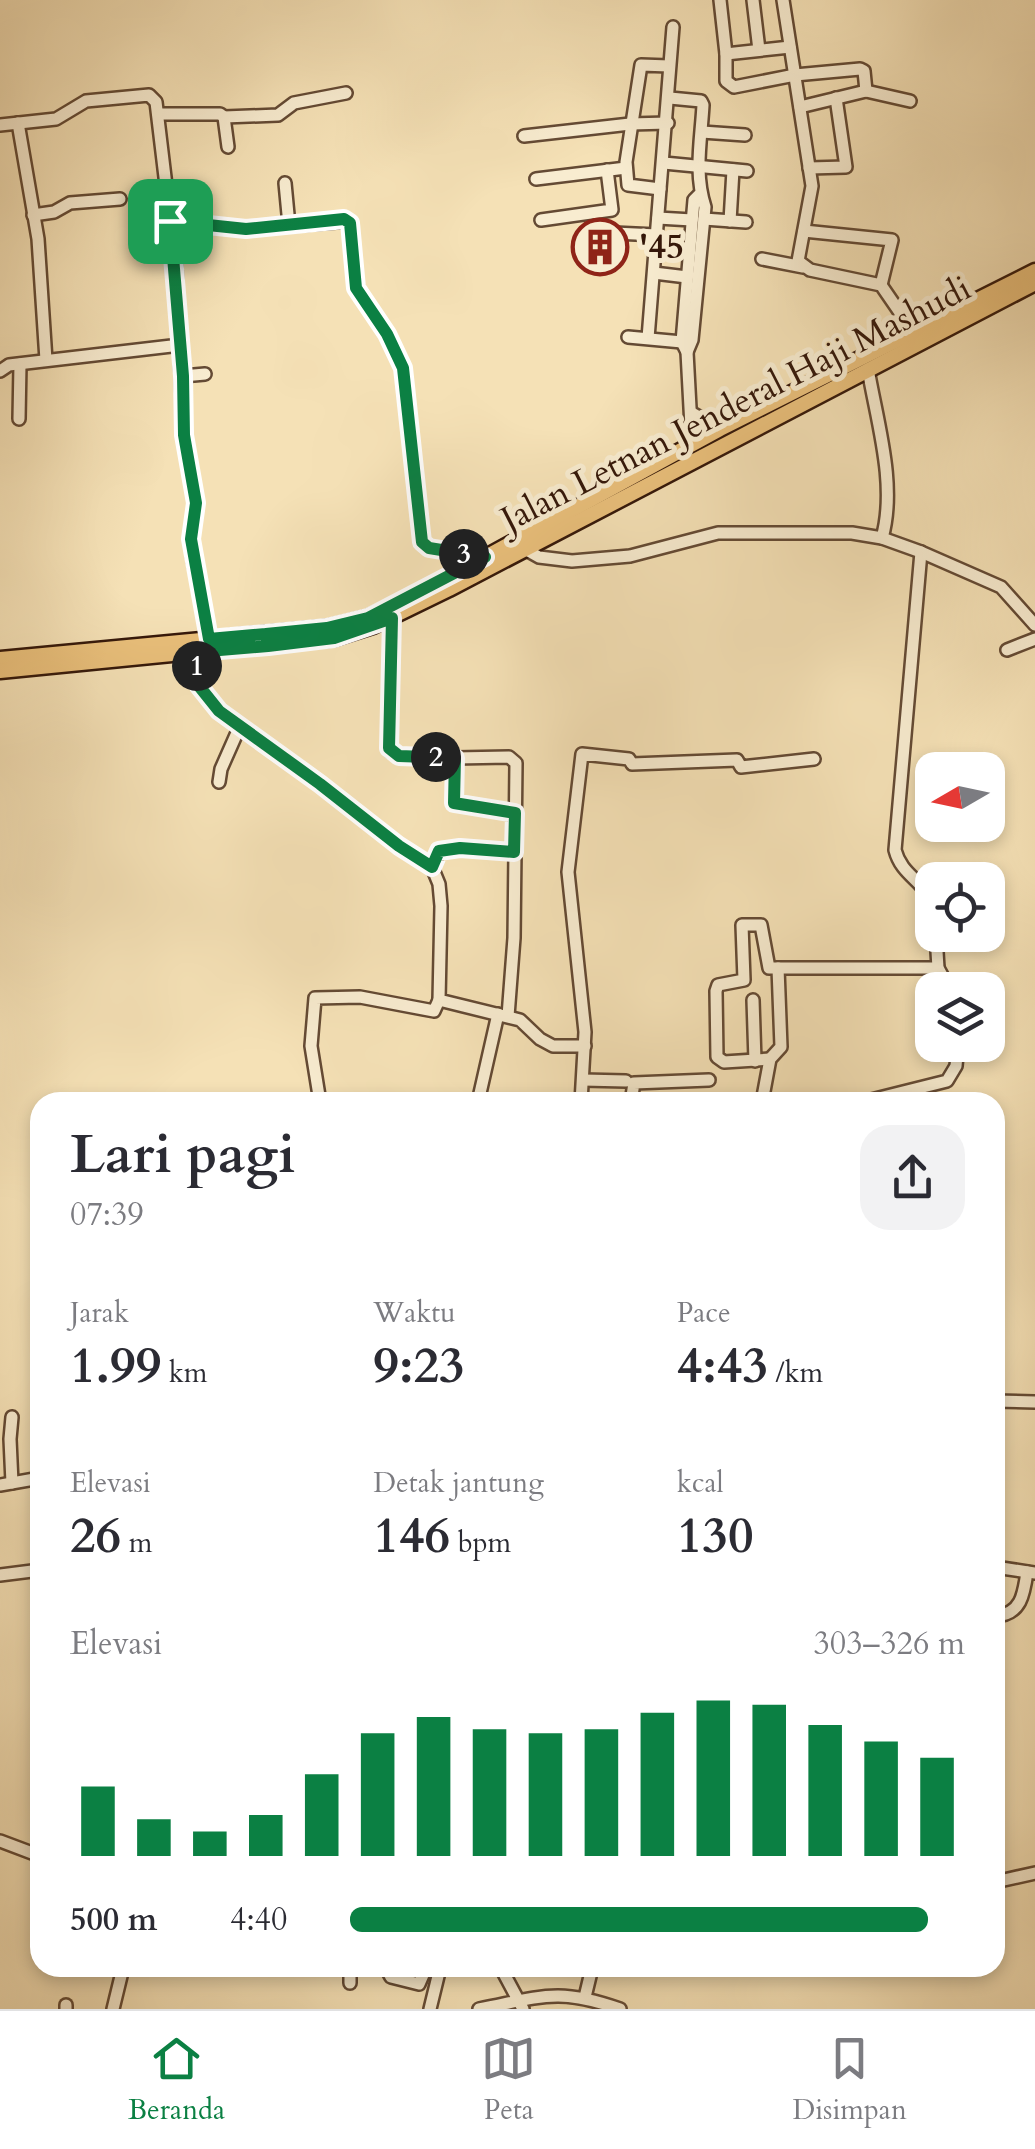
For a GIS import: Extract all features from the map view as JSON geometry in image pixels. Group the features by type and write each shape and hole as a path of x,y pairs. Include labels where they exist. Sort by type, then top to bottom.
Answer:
{"main road":[{"name":"Jalan Letnan Jenderal Haji Mashudi","path":"0,671 196,652 368,618 720,429 1035,271"},
{"name":"Jalan Letnan Jenderal Haji Mashudi","path":"0,658 209,639 334,638 392,618 1035,283"}],"street":[{"path":"720,0 726,81 734,87 795,75 860,69 864,71 866,91"},
{"path":"753,0 760,50"},
{"path":"783,0 812,186 798,260 803,267"},
{"path":"648,338 673,27"},
{"path":"726,54 790,47"},
{"path":"660,189 628,185 626,168 642,66 670,66"},
{"path":"800,106 866,91 910,101"},
{"path":"158,114 278,115 294,103 346,92"},
{"path":"0,125 56,119 86,102 144,95 154,98 170,221 184,435 196,503 191,539 209,639"},
{"path":"670,98 702,102 698,166 699,195 704,203 687,276 685,347 692,445"},
{"path":"809,168 846,166 836,98"},
{"path":"224,117 228,147"},
{"path":"18,123 42,274 46,360"},
{"path":"524,136 668,123"},
{"path":"702,132 745,135"},
{"path":"664,163 740,170 730,221"},
{"path":"536,179 626,168"},
{"path":"540,220 612,210 607,170"},
{"path":"284,182 289,225"},
{"path":"34,215 54,212 66,204 120,198"},
{"path":"658,218 746,222"},
{"path":"685,347 692,340 698,220"},
{"path":"170,221 230,229 349,221 356,288 387,334 403,368 422,542 429,548 485,557"},
{"path":"804,231 892,240 882,285"},
{"path":"614,234 657,235"},
{"path":"762,259 882,285 914,333"},
{"path":"654,273 687,276"},
{"path":"628,337 685,347"},
{"path":"0,371 46,360 180,345"},
{"path":"19,419 20,364"},
{"path":"868,369 887,502 882,538"},
{"path":"183,376 206,374"},
{"path":"692,413 720,429"},
{"path":"523,548 539,557 572,561 630,556 718,533 810,531 882,538 1008,591 1035,625"},
{"path":"915,880 901,869 894,850 921,552"},
{"path":"392,618 389,748 399,756 508,756 514,760 514,938 503,1015 481,1092"},
{"path":"1008,650 1035,639"},
{"path":"196,652 196,678 202,693 219,711 432,867 439,884 439,1000 434,1012 360,998 315,998 310,1046 318,1092"},
{"path":"218,782 240,726"},
{"path":"581,1092 584,1046 568,872 582,754 629,759 632,764 737,760 740,766 814,760"},
{"path":"455,758 454,803 515,813"},
{"path":"432,867 439,851 450,848 514,852"},
{"path":"770,1060 724,1062 716,1052 717,986 744,978 742,925 761,925 767,967 938,968"},
{"path":"937,952 940,972"},
{"path":"764,1092 770,1060 781,1047 778,968"},
{"path":"439,1000 520,1020 546,1043 584,1046"},
{"path":"753,1000 754,1061"},
{"path":"903,1092 947,1081 956,1062"},
{"path":"582,1080 626,1080"},
{"path":"633,1092 634,1083 709,1080"},
{"path":"1005,1401 1035,1402"},
{"path":"6,1484 12,1417"},
{"path":"1005,1568 1031,1572 1018,1607 1005,1616"},
{"path":"0,1575 30,1571"},
{"path":"0,1840 30,1852"},
{"path":"1005,1880 1035,1873"},
{"path":"113,2009 121,1977"},
{"path":"350,1977 350,1983"},
{"path":"392,1977 419,1984 422,1977"},
{"path":"430,2009 438,1977"},
{"path":"506,1977 522,2005"},
{"path":"585,1998 590,1977"},
{"path":"478,2009 522,2005 562,1994 620,2009"}],"place":[{"name":"'45","path":"600,247"}],"route":[{"path":"170,221 184,435 196,503 191,539 209,639 266,634 268,646 196,652 196,678 202,693 219,711 432,867 439,851 450,848 514,852 515,813 454,803 455,758 399,756 389,748 392,618 334,638 268,646 266,634 327,628 368,618 485,557 429,548 422,542 403,368 387,334 356,288 350,223 344,219 326,220 246,229 170,221"}]}
